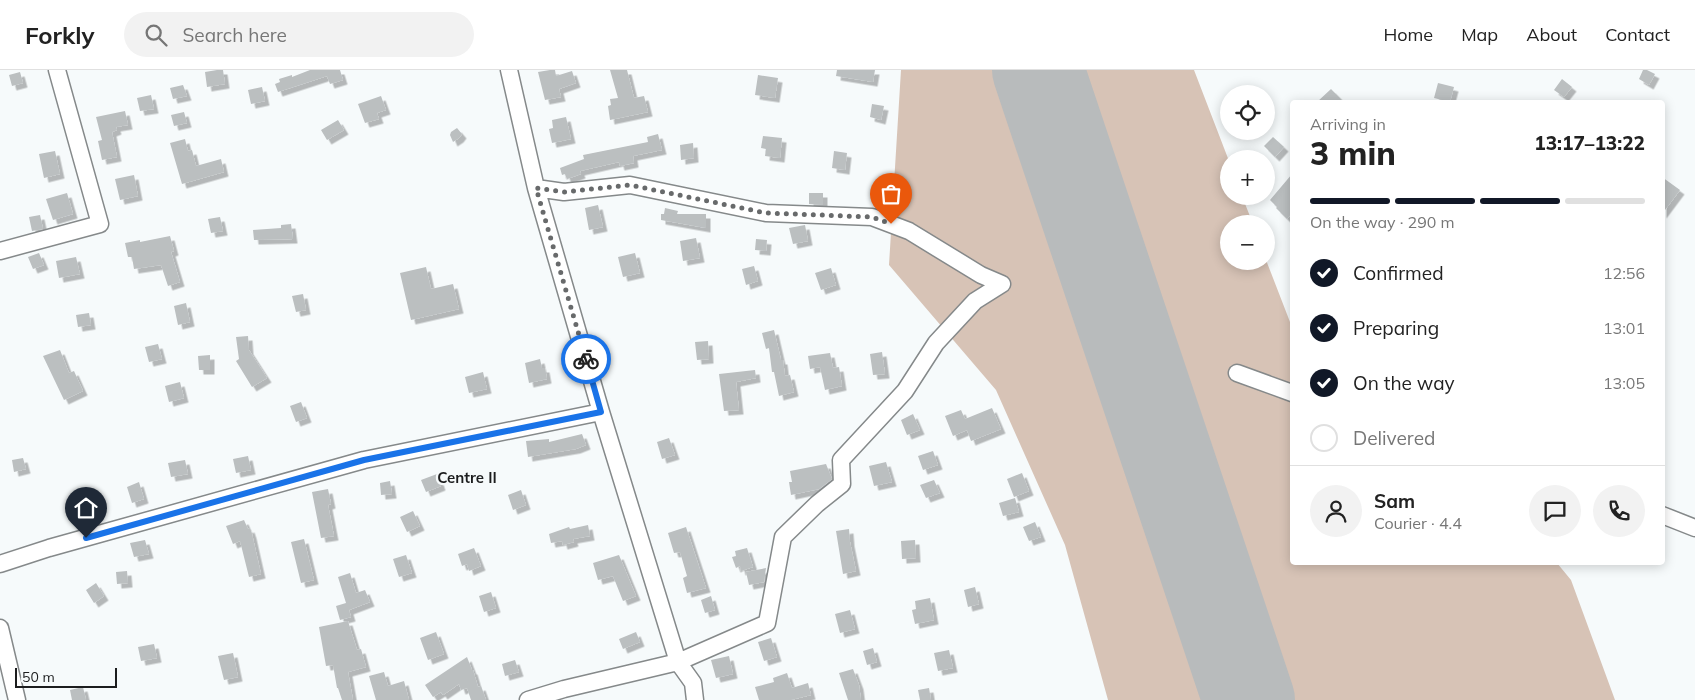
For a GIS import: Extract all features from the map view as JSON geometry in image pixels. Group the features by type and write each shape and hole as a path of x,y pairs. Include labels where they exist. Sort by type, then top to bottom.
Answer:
{"street":[{"path":"0,252 100,224 58,70"},
{"path":"509,70 536,188 601,412 678,662 693,683 695,700"},
{"path":"528,700 564,689 678,662 767,623 783,537 817,504 842,484 841,460 905,391 936,343 975,301 1002,284 981,275 909,231 872,217 766,213 630,185 564,192 536,188"},
{"path":"1236,373 1290,393"},
{"path":"0,564 49,548 364,460 601,412"},
{"path":"1665,516 1695,528"},
{"path":"0,628 17,700"}],"shaded area":[{"path":"901,70 1194,70 1225,150 1220,150 1220,205 1246,205 1249,215 1220,215 1220,270 1270,270 1290,322 1290,565 1559,565 1571,580 1615,700 1108,700 1065,545 996,390 889,265"}],"building":[{"path":"223,70 225,84 207,87 205,72"},
{"path":"310,70 340,70 343,80 330,84 327,76 278,92 275,84 280,82 279,79 292,75 292,77"},
{"path":"555,70 556,76 572,71 576,83 559,89 561,97 545,100 538,72"},
{"path":"610,70 627,70 634,98 644,96 648,112 610,120 608,106 611,105 610,99 618,98"},
{"path":"837,70 875,70 873,82 836,76"},
{"path":"1643,70 1655,74 1649,85 1639,79"},
{"path":"20,72 23,83 12,86 9,75"},
{"path":"758,75 778,78 775,98 755,95"},
{"path":"1562,79 1572,87 1564,97 1554,90"},
{"path":"1438,83 1454,87 1451,100 1434,98"},
{"path":"183,85 187,96 173,99 170,88"},
{"path":"262,87 265,101 251,104 248,90"},
{"path":"1331,89 1342,100 1319,100"},
{"path":"151,95 154,109 140,111 137,98"},
{"path":"381,96 386,110 377,113 379,119 365,123 358,104"},
{"path":"872,104 884,106 881,120 870,117"},
{"path":"125,111 128,125 116,127 117,130 112,132 117,157 102,160 98,141 102,140 96,117"},
{"path":"184,112 187,123 174,126 171,115"},
{"path":"566,117 571,139 552,143 549,129 553,128 552,120"},
{"path":"338,120 344,130 327,140 321,130"},
{"path":"457,128 462,134 453,142 450,135"},
{"path":"658,134 662,150 633,156 634,163 620,166 619,162 580,171 581,174 567,179 565,174 562,175 560,168 584,159 583,155 648,142 647,137"},
{"path":"763,136 782,138 780,158 765,156 766,149 761,148"},
{"path":"185,139 188,151 192,150 196,166 221,159 224,172 182,184 170,143"},
{"path":"1275,139 1284,147 1275,157 1275,150 1268,150 1264,146 1270,140"},
{"path":"693,143 694,158 681,160 680,145"},
{"path":"55,151 60,174 44,178 39,154"},
{"path":"834,151 847,153 845,170 832,168"},
{"path":"134,175 138,196 120,200 115,179"},
{"path":"1290,176 1290,215 1287,219 1275,205 1275,194"},
{"path":"1665,179 1680,190 1665,210"},
{"path":"67,193 73,214 53,220 46,199"},
{"path":"809,193 823,193 823,205 809,204"},
{"path":"598,205 603,227 589,230 585,208"},
{"path":"665,208 678,211 677,214 706,214 706,228 661,220 661,214 664,214"},
{"path":"40,215 43,229 32,231 29,217"},
{"path":"220,217 223,231 211,233 208,219"},
{"path":"291,224 293,239 254,240 253,230 281,228 281,225"},
{"path":"805,225 808,241 793,244 789,228"},
{"path":"170,236 174,251 171,252 180,282 168,286 161,265 134,269 132,257 128,257 125,243"},
{"path":"696,238 700,258 683,261 680,241"},
{"path":"756,239 767,240 766,251 755,250"},
{"path":"39,253 44,265 33,269 28,257"},
{"path":"635,253 640,273 623,277 618,257"},
{"path":"76,257 80,274 59,278 56,261"},
{"path":"754,266 758,281 746,285 742,269"},
{"path":"426,267 431,289 453,284 459,309 411,320 400,273"},
{"path":"831,268 836,285 821,290 815,273"},
{"path":"303,294 306,310 296,312 292,296"},
{"path":"186,303 190,322 178,325 174,306"},
{"path":"89,313 91,325 78,327 76,315"},
{"path":"774,330 781,360 783,360 785,376 790,375 794,392 779,396 774,372 772,372 769,348 766,349 762,333"},
{"path":"248,336 249,350 267,378 252,387 236,361 239,359 236,337"},
{"path":"708,341 709,359 697,360 695,342"},
{"path":"158,344 162,359 149,362 145,347"},
{"path":"60,350 69,373 74,371 83,391 64,400 43,356"},
{"path":"882,352 885,374 873,375 870,354"},
{"path":"830,353 833,368 839,367 842,386 825,390 820,367 810,369 808,356"},
{"path":"210,355 210,370 199,370 198,356"},
{"path":"540,359 542,368 545,368 547,379 529,383 525,363"},
{"path":"755,370 756,378 736,382 739,410 724,411 719,374"},
{"path":"483,372 487,389 469,393 465,377"},
{"path":"180,382 184,398 169,402 165,386"},
{"path":"301,402 307,418 296,422 290,406"},
{"path":"992,408 1001,429 971,441 967,430 953,436 945,416 961,410 965,419"},
{"path":"913,414 920,430 907,435 901,420"},
{"path":"582,434 586,445 576,449 528,457 526,441 549,439 549,442"},
{"path":"669,438 675,455 662,459 657,442"},
{"path":"933,451 938,465 923,470 918,456"},
{"path":"248,456 251,470 236,473 233,459"},
{"path":"23,458 26,469 14,472 12,460"},
{"path":"185,460 188,474 171,477 168,463"},
{"path":"886,462 892,482 874,486 869,466"},
{"path":"826,464 832,479 819,489 791,495 789,482 792,482 790,471"},
{"path":"1022,473 1029,491 1014,497 1007,479"},
{"path":"437,474 441,486 426,492 421,480"},
{"path":"934,480 940,493 926,498 920,485"},
{"path":"390,481 392,494 381,495 380,483"},
{"path":"139,482 144,499 132,503 127,487"},
{"path":"328,489 331,504 328,505 334,536 321,538 312,492"},
{"path":"521,490 526,505 513,510 508,495"},
{"path":"1015,498 1019,512 1003,516 999,503"},
{"path":"413,511 420,526 407,532 400,517"},
{"path":"244,520 252,534 261,574 249,577 240,541 233,544 226,526"},
{"path":"1035,522 1041,537 1029,541 1023,527"},
{"path":"588,525 590,536 573,539 574,542 563,545 562,541 551,543 549,534 569,527 570,529"},
{"path":"686,527 706,588 687,593 683,578 687,576 680,552 674,553 668,533"},
{"path":"849,529 856,571 843,574 836,531"},
{"path":"304,539 314,580 301,583 291,542"},
{"path":"145,540 149,554 134,557 130,543"},
{"path":"915,540 916,558 902,559 901,541"},
{"path":"474,548 481,566 469,571 467,564 462,566 458,554"},
{"path":"747,548 753,567 741,571 740,566 736,568 732,557 736,556 735,551"},
{"path":"406,555 412,573 399,577 393,559"},
{"path":"619,555 636,596 623,601 613,576 598,580 593,563"},
{"path":"766,568 764,582 749,585 746,572"},
{"path":"127,571 128,583 117,584 116,572"},
{"path":"350,573 356,593 365,590 370,602 349,610 351,617 340,620 336,606 346,603 338,577"},
{"path":"96,583 104,596 94,603 86,590"},
{"path":"975,587 979,604 968,607 964,590"},
{"path":"491,592 496,608 484,612 479,596"},
{"path":"711,596 715,610 705,613 701,600"},
{"path":"930,598 934,620 915,624 912,610 916,609 915,601"},
{"path":"850,610 855,629 840,633 835,614"},
{"path":"348,621 357,650 361,649 366,667 348,672 353,700 342,700 337,688 333,665 326,666 319,627"},
{"path":"436,632 444,654 428,660 420,638"},
{"path":"636,632 640,642 623,649 619,639"},
{"path":"771,638 777,657 764,661 758,642"},
{"path":"154,644 157,658 141,661 138,647"},
{"path":"873,648 877,662 867,665 863,651"},
{"path":"949,650 953,668 938,671 934,653"},
{"path":"233,653 238,677 224,680 218,656"},
{"path":"729,656 733,674 716,678 711,660"},
{"path":"467,657 478,687 481,686 486,700 471,700 467,688 461,690 459,684 443,695 441,692 433,697 425,685"},
{"path":"515,660 519,672 505,676 502,664"},
{"path":"853,669 859,685 861,700 848,700 839,673"},
{"path":"384,672 388,686 404,681 409,700 376,700 369,676"},
{"path":"787,673 792,688 808,683 811,695 791,700 759,700 755,687 774,682 773,678"},
{"path":"83,687 86,700 72,700 70,690"},
{"path":"929,688 931,700 920,700 918,690"}],"runway":[{"path":"1038,70 1249,700"}],"way so far":[{"path":"586,359 536,188 564,192 630,185 766,213 872,217 891,224"}],"district":[{"name":"Centre II","path":"467,477"}],"route":[{"path":"86,538 364,460 601,412 586,359"}]}
